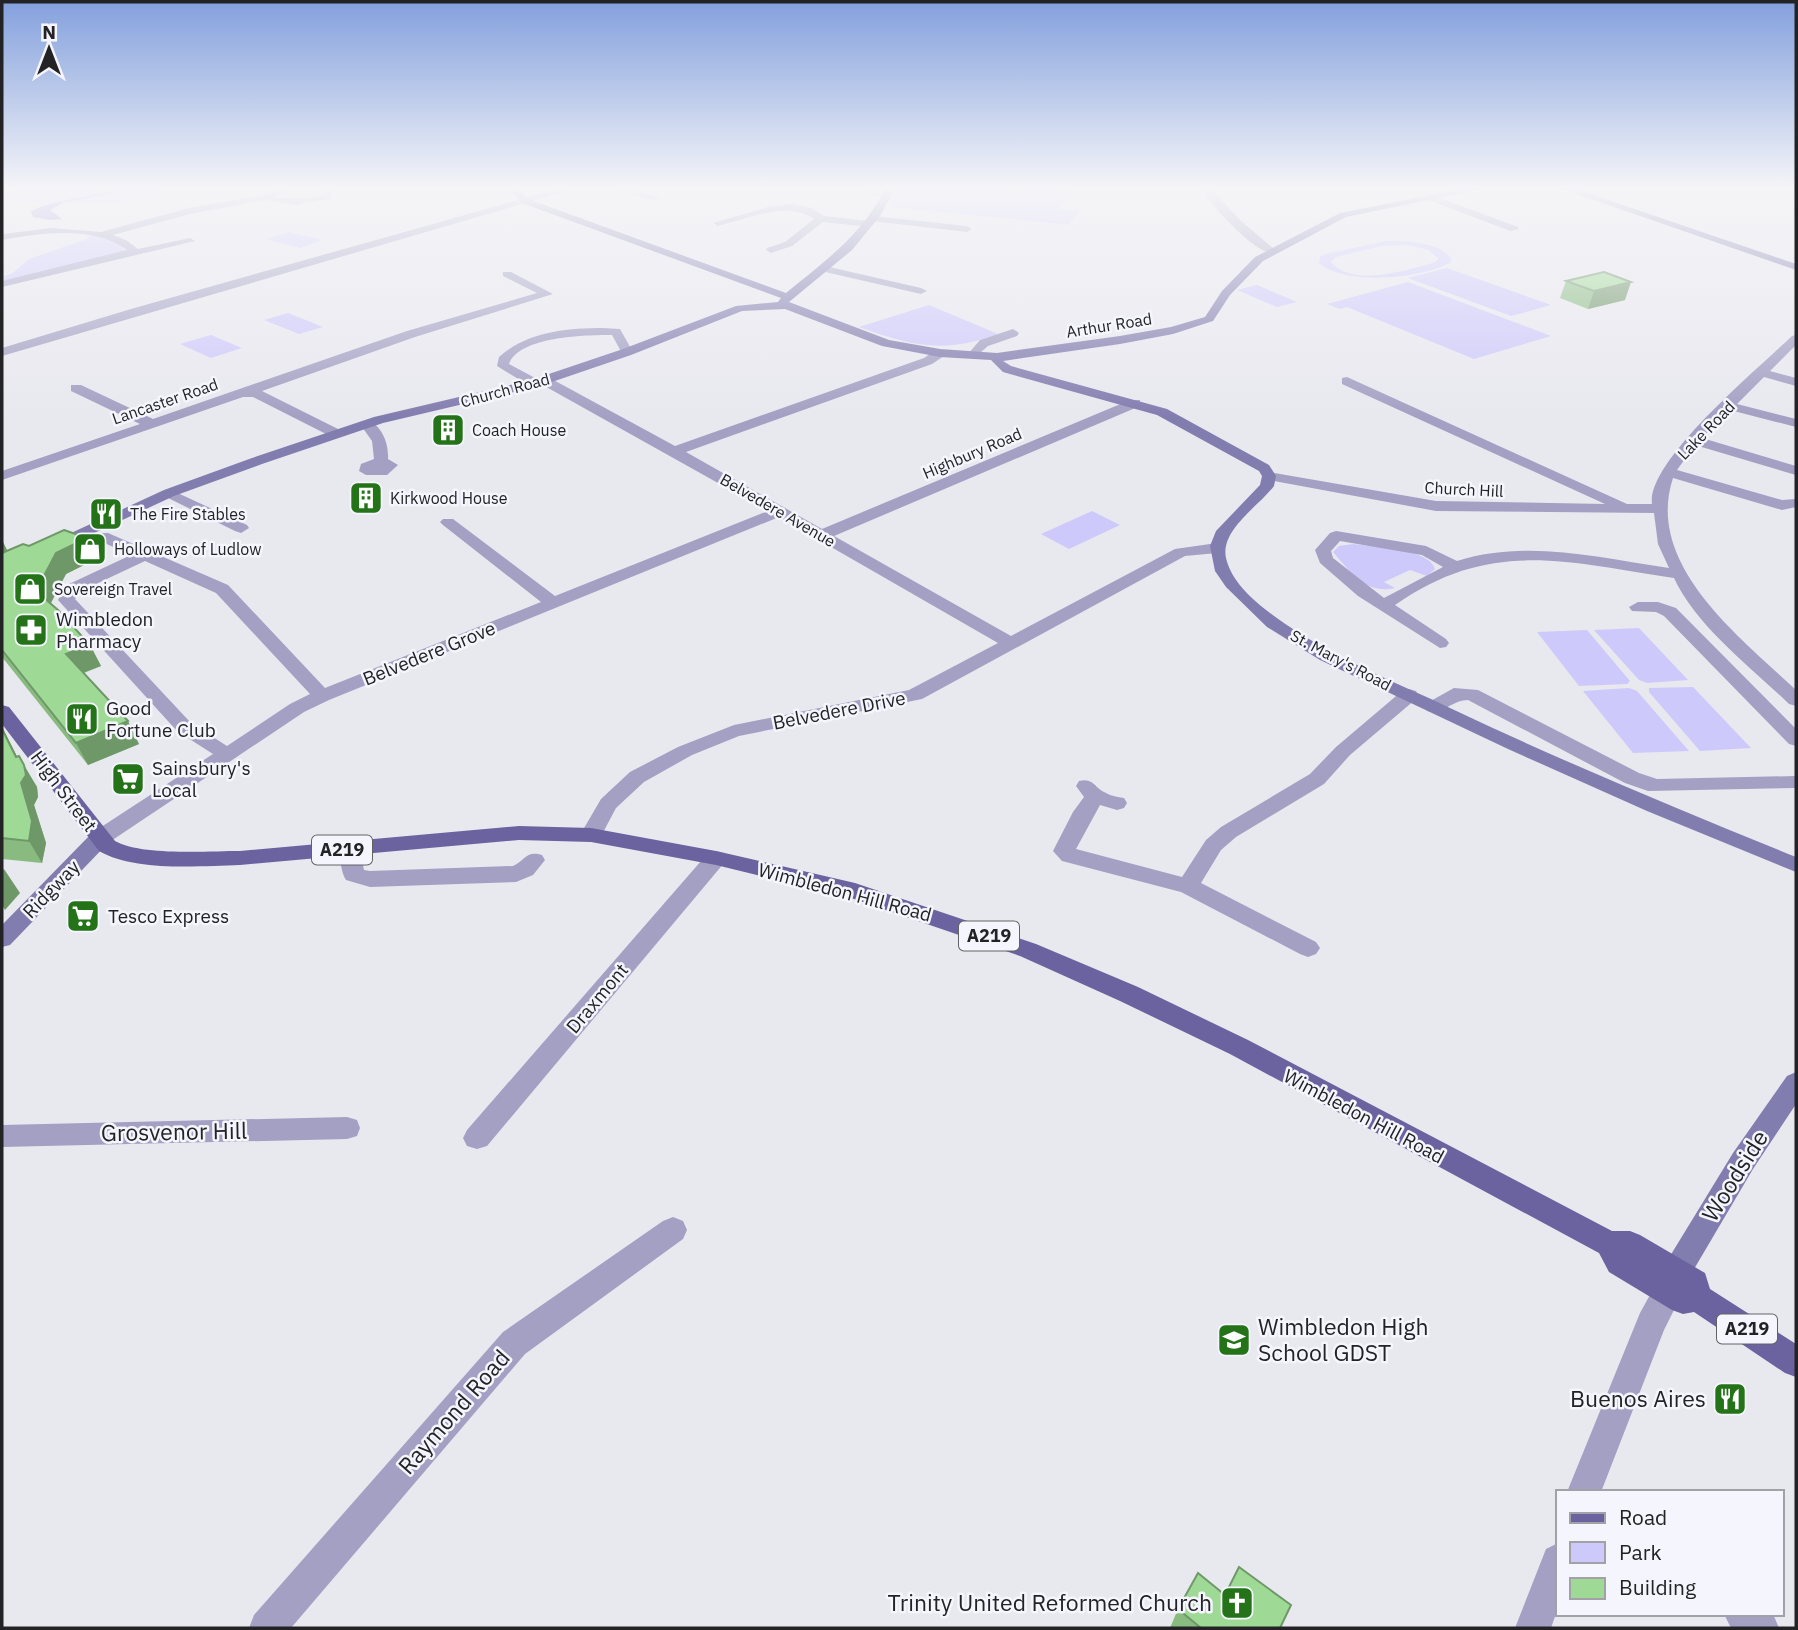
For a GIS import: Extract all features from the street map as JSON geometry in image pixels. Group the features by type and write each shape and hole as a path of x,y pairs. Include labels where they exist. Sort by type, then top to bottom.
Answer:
{"main road":[{"name":"High Street","path":"2,712 100,838"},
{"name":"Wimbledon Hill Road","path":"100,838 107,846 121,854 197,859 277,857 519,833 591,835 716,858 855,891 1028,950 1239,1047 1609,1244 1619,1262 1681,1287 1796,1362"}],"street":[{"path":"2,284 84,265"},
{"path":"2,352 298,265"},
{"path":"693,265 785,300 877,340 940,353 997,358 997,362 1007,369 1135,403 1184,422 1256,462 1269,477 1262,493 1222,534 1217,548"},
{"path":"785,300 829,265"},
{"name":"Arthur Road","path":"997,358 1130,339 1209,319 1244,272 1252,265"},
{"path":"825,269 921,291"},
{"path":"248,392 411,334 550,296 507,274"},
{"name":"Church Road","path":"2,571 170,492 335,433 539,382 627,352 733,310 785,300"},
{"name":"Belvedere Avenue","path":"627,352 616,332 587,331 540,340 506,356 503,366 674,451 1010,643"},
{"path":"974,354 984,344 1013,333"},
{"name":"Lake Road","path":"1796,339 1692,440 1668,472 1659,498 1665,544 1678,574 1699,606 1796,700"},
{"path":"674,451 928,361 940,353"},
{"path":"1762,373 1796,382"},
{"path":"1347,381 1602,495 1622,507"},
{"path":"76,388 152,424"},
{"name":"Lancaster Road","path":"2,476 248,392 335,433"},
{"name":"Highbury Road","path":"822,535 1135,403"},
{"path":"1729,406 1796,423"},
{"path":"367,424 382,442 381,461"},
{"path":"1692,440 1796,471"},
{"path":"1668,472 1782,505 1796,503"},
{"name":"Church Hill","path":"1269,477 1436,506 1660,509"},
{"path":"170,492 241,528"},
{"name":"Belvedere Grove","path":"100,838 226,754 322,695 781,511"},
{"path":"447,523 554,603"},
{"path":"1349,523 1323,550 1326,560 1364,592 1440,643"},
{"path":"70,538 102,536 222,589 322,695"},
{"path":"1336,536 1426,551 1456,566"},
{"name":"Belvedere Drive","path":"591,835 608,804 637,777 685,751 734,731 915,695 1181,552 1195,548 1217,548"},
{"name":"St. Mary's Road","path":"1217,548 1219,561 1234,586 1275,624 1329,657 1651,806 1796,865"},
{"path":"144,555 74,589 66,600 184,727 226,754"},
{"path":"1385,605 1402,593 1456,566 1474,559 1507,555 1573,557 1678,574"},
{"path":"1638,607 1658,607 1670,612 1796,740"},
{"path":"1773,676 1796,674"},
{"path":"1434,707 1454,694 1471,694 1632,778 1655,786 1796,782"},
{"path":"1188,886 1207,851 1227,833 1250,816 1318,778 1341,753 1409,695"},
{"path":"1099,795 1083,812 1063,851 1070,856 1188,886 1286,927 1308,948"},
{"name":"Ridgway","path":"5,931 100,838"},
{"path":"351,850 354,875 370,879 516,874 525,870 534,860"},
{"name":"Draxmont","path":"477,1138 716,858"},
{"name":"Woodside","path":"1681,1287 1743,1161 1796,1083"},
{"name":"Grosvenor Hill","path":"2,1136 347,1128"},
{"name":"Raymond Road","path":"267,1628 514,1343 673,1230"},
{"path":"1585,1490 1651,1323 1681,1287"},
{"path":"1533,1628 1556,1567"},
{"path":"1745,1616 1761,1628"}],"green space":[{"path":"22,265 72,265 2,282 2,277 13,273"},
{"path":"1323,265 1334,265 1340,270 1365,276 1394,273 1425,265 1444,265 1422,273 1384,278 1347,275"},
{"path":"1447,268 1551,305 1511,316 1408,278"},
{"path":"1408,282 1551,336 1474,359 1347,307 1340,309 1327,304"},
{"path":"1257,285 1297,302 1277,307 1237,290"},
{"path":"929,305 998,334 944,346 912,343 859,327"},
{"path":"288,313 323,327 299,334 264,320"},
{"path":"211,335 242,348 211,358 180,344"},
{"path":"1092,511 1120,525 1069,549 1041,534"},
{"path":"1353,544 1412,553 1431,562 1435,569 1427,576 1410,570 1384,582 1395,588 1375,588 1352,574 1333,552 1339,546"},
{"path":"1639,628 1688,680 1647,683 1639,680 1594,630"},
{"path":"1587,630 1630,681 1627,684 1579,686 1537,632"},
{"path":"1693,687 1751,748 1700,751 1649,692 1649,688"},
{"path":"1629,688 1637,691 1689,751 1633,753 1583,691"}],"building":[{"path":"1604,272 1631,282 1594,291 1566,281"},
{"path":"64,530 87,538 56,553 36,591 58,610 90,645 66,654 128,721 76,743 2,650 2,553 23,544 29,546"},
{"path":"2,729 16,757 19,756 24,765 26,775 21,783 32,821 29,841 2,838"},
{"path":"1239,1567 1291,1605 1280,1628 1201,1628 1178,1609 1198,1573 1225,1595"}],"place":[{"name":"Coach House","path":"448,430"},
{"name":"Kirkwood House","path":"366,498"},
{"name":"The Fire Stables","path":"106,514"},
{"name":"Holloways of Ludlow","path":"90,549"},
{"name":"Sovereign Travel","path":"30,589"},
{"name":"Wimbledon Pharmacy","path":"31,630"},
{"name":"Good Fortune Club","path":"82,719"},
{"name":"Sainsbury's Local","path":"128,779"},
{"name":"Tesco Express","path":"83,916"},
{"name":"Wimbledon High School GDST","path":"1234,1340"},
{"name":"Buenos Aires","path":"1730,1399"},
{"name":"Trinity United Reformed Church","path":"1237,1603"}]}
